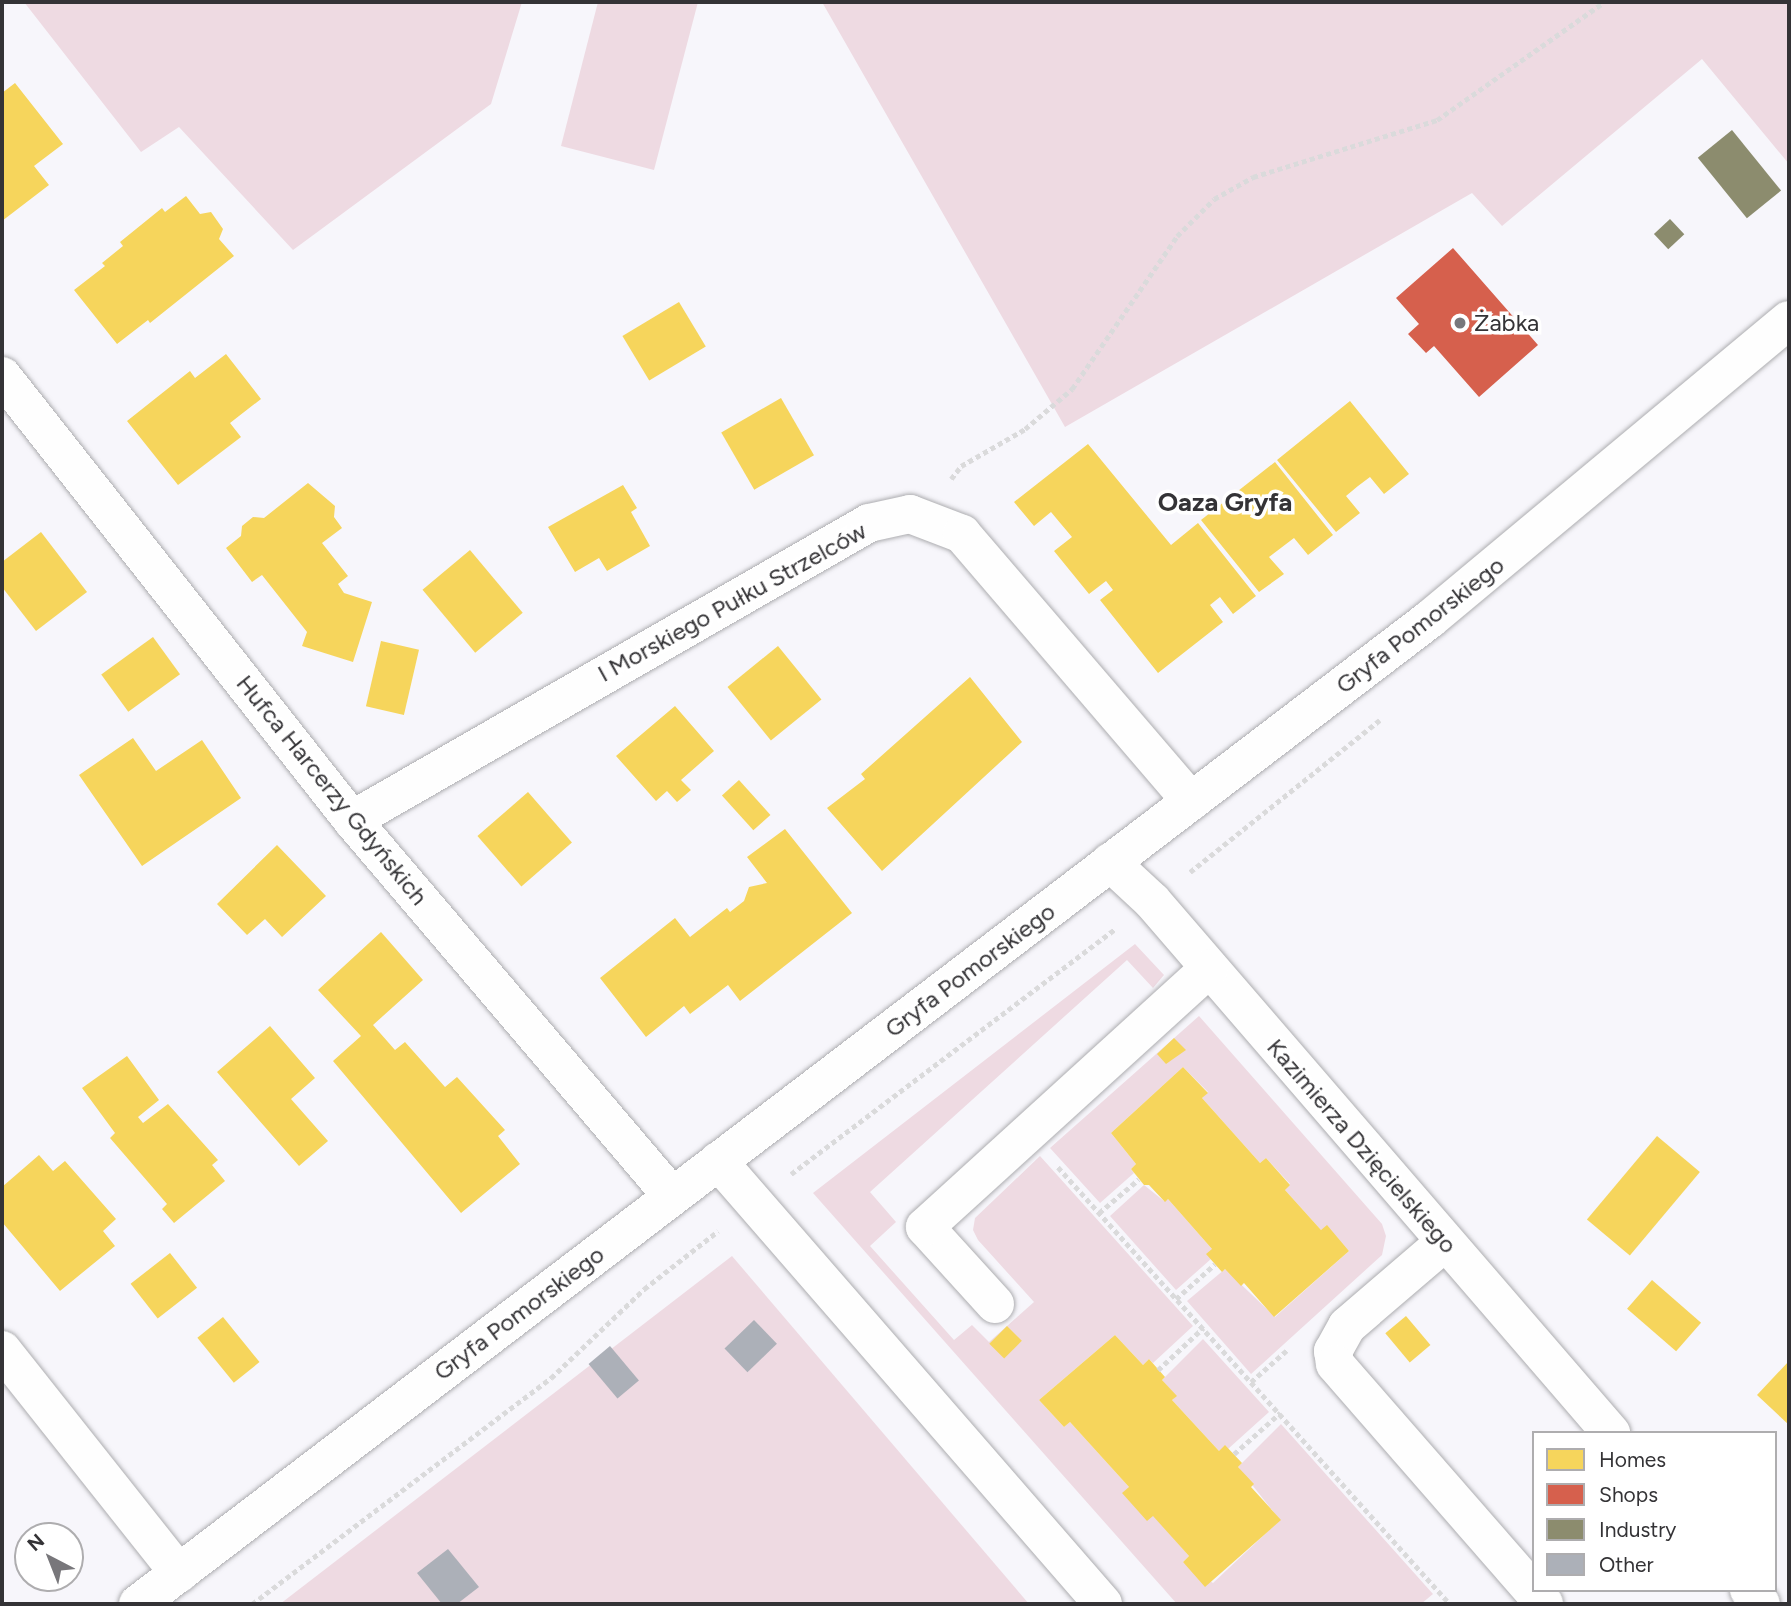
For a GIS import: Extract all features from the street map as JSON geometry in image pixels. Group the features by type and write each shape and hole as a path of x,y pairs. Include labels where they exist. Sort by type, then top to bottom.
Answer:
{"street":[{"name":"Gryfa Pomorskiego","path":"138,1604 1191,801 1543,528 1789,320"},
{"name":"Hufca Harcerzy Gdyńskich","path":"2,376 352,820 672,1196"},
{"name":"I Morskiego Pułku Strzelców","path":"352,820 869,523 911,514 962,534 1191,801"},
{"name":"Kazimierza Dzięcielskiego","path":"1110,862 1152,901 1609,1431"},
{"path":"995,1304 925,1227 1209,969"},
{"path":"718,1161 1103,1604"},
{"path":"1445,1242 1347,1326 1333,1351 1335,1364 1532,1590"},
{"path":"2,1350 179,1573"}],"path":[{"path":"936,524 945,485 961,466 1026,429 1072,389 1177,236 1214,199 1253,177 1437,120 1604,2"},
{"path":"252,1604 551,1378 644,1289 1346,751 1385,716"},
{"path":"1028,1134 1450,1604"},
{"path":"1099,1213 1139,1179"},
{"path":"1177,1299 1215,1264"},
{"path":"1158,1370 1203,1328"},
{"path":"1251,1382 1295,1342"},
{"path":"1234,1454 1280,1413"}],"shaded area":[{"path":"24,2 522,2 491,104 293,250 179,127 141,152"},
{"path":"598,2 698,2 654,170 561,146"},
{"path":"822,2 1789,2 1789,164 1702,59 1502,226 1472,193 1065,427"},
{"path":"1135,944 1164,975 1153,988 1127,960 870,1192 896,1222 870,1246 954,1340 972,1325 989,1342 1034,1302 978,1240 973,1230 975,1218 1040,1156 1193,1326 1153,1363 1149,1359 1143,1365 1115,1335 1039,1400 1064,1427 1070,1422 1189,1556 1183,1562 1213,1583 1280,1520 1238,1467 1281,1424 1433,1594 1421,1604 1177,1604 813,1193"},
{"path":"1199,1016 1382,1224 1386,1236 1382,1255 1251,1374 1187,1301 1225,1269 1275,1317 1349,1251 1328,1227 1321,1230 1285,1190 1290,1184 1266,1158 1260,1163 1202,1098 1208,1092 1183,1067 1111,1133 1136,1164 1131,1169 1134,1173 1100,1203 1050,1148"},
{"path":"1144,1185 1164,1201 1168,1199 1212,1249 1211,1259 1176,1290 1110,1216"},
{"path":"732,1256 1029,1604 280,1604"},
{"path":"1203,1339 1269,1412 1228,1449 1219,1451 1172,1400 1176,1396 1162,1380"}],"building: Homes":[{"path":"15,83 63,144 34,166 49,185 2,221 2,93"},
{"path":"186,196 200,214 211,212 223,229 219,239 234,256 150,323 148,320 117,344 74,290 105,266 102,263 123,246 120,242 162,208 165,212"},
{"path":"679,302 706,347 649,381 622,336"},
{"path":"226,354 261,399 230,423 241,437 178,485 127,421 190,371 195,378"},
{"path":"781,398 814,455 754,490 721,433"},
{"path":"1350,401 1409,474 1384,494 1370,477 1358,486 1346,496 1360,513 1336,532 1277,460"},
{"path":"1088,444 1171,545 1198,523 1256,596 1233,614 1220,597 1210,605 1223,622 1158,673 1100,600 1113,590 1106,581 1089,594 1054,551 1072,537 1051,512 1034,526 1014,502"},
{"path":"1275,462 1333,535 1308,555 1294,538 1269,557 1284,574 1259,592 1201,520"},
{"path":"308,483 335,506 334,517 342,528 322,543 348,576 338,584 344,593 372,602 353,662 302,646 307,632 262,575 252,582 226,548 241,536 242,526 253,517 264,518"},
{"path":"623,485 637,508 631,512 650,546 607,571 599,558 575,572 548,527"},
{"path":"41,532 87,592 36,631 2,587 2,562"},
{"path":"470,550 523,613 475,653 423,590"},
{"path":"153,637 180,674 128,712 101,675"},
{"path":"381,641 419,650 404,715 366,706"},
{"path":"778,646 821,700 771,741 727,687"},
{"path":"970,677 1022,742 882,871 827,808 865,779 861,774"},
{"path":"675,706 714,751 681,780 691,790 677,802 667,791 656,801 616,756"},
{"path":"133,738 156,771 202,740 241,798 142,866 79,775"},
{"path":"739,780 770,815 753,830 722,795"},
{"path":"528,792 572,843 521,887 477,836"},
{"path":"785,829 852,913 740,1001 728,985 690,1014 684,1006 646,1037 600,978 675,918 690,937 727,908 730,912 744,901 749,887 767,883 747,857"},
{"path":"277,845 326,896 282,937 265,919 247,935 217,904"},
{"path":"381,932 423,980 373,1025 395,1050 405,1042 445,1087 457,1077 505,1130 498,1136 520,1164 461,1213 333,1061 361,1036 318,990"},
{"path":"270,1026 315,1078 291,1099 328,1141 299,1166 217,1072"},
{"path":"1174,1038 1186,1050 1166,1064 1157,1054"},
{"path":"127,1056 159,1100 138,1117 143,1123 168,1104 218,1160 212,1165 225,1181 174,1223 162,1209 167,1204 110,1138 115,1133 82,1088"},
{"path":"1183,1067 1208,1093 1202,1098 1260,1163 1266,1158 1290,1185 1285,1190 1321,1230 1327,1225 1349,1251 1274,1317 1244,1283 1241,1286 1225,1269 1222,1272 1206,1254 1212,1249 1168,1199 1165,1202 1149,1185 1144,1185 1131,1169 1136,1164 1111,1133"},
{"path":"1657,1136 1700,1172 1630,1255 1587,1219"},
{"path":"39,1155 53,1171 65,1161 116,1219 103,1231 115,1246 60,1291 2,1222 2,1187"},
{"path":"170,1253 197,1288 158,1318 131,1284"},
{"path":"1652,1280 1701,1323 1676,1351 1627,1309"},
{"path":"1406,1316 1430,1345 1410,1362 1385,1333"},
{"path":"223,1317 260,1362 234,1383 197,1338"},
{"path":"1007,1326 1022,1341 1004,1359 989,1344"},
{"path":"1115,1335 1143,1365 1149,1359 1165,1377 1162,1380 1177,1396 1172,1400 1219,1451 1225,1445 1242,1463 1238,1467 1254,1484 1251,1487 1281,1520 1205,1587 1183,1562 1189,1556 1153,1516 1147,1521 1122,1493 1129,1487 1070,1422 1064,1427 1039,1400"},
{"path":"1789,1361 1789,1425 1757,1395"}],"building: Shops":[{"path":"1453,248 1538,345 1479,397 1434,346 1426,353 1408,334 1419,324 1396,298"}],"building: Industry":[{"path":"1732,130 1781,191 1747,218 1698,158"},
{"path":"1670,219 1684,234 1668,249 1654,234"}],"building: Other":[{"path":"754,1320 777,1344 747,1372 725,1348"},
{"path":"610,1346 639,1380 617,1398 589,1364"},
{"path":"448,1549 479,1587 457,1604 442,1604 417,1573"}],"place":[{"name":"Żabka","path":"1460,323"}],"district":[{"name":"Oaza Gryfa","path":"1225,503"}]}
